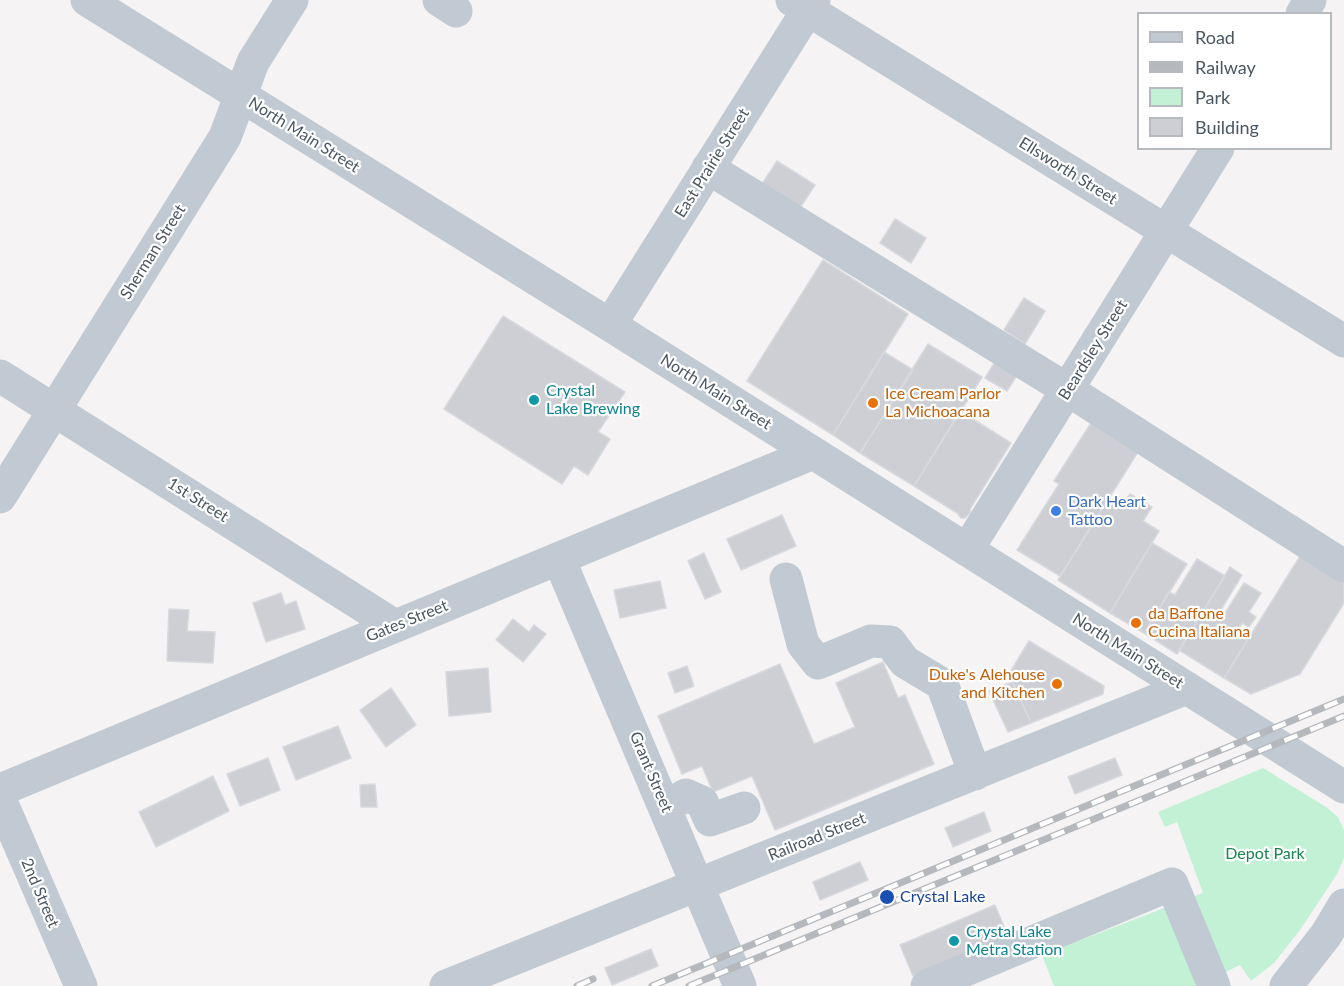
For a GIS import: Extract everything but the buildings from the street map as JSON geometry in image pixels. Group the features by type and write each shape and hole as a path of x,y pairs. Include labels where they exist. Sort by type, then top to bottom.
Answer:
{"street":[{"name":"North Main Street","path":"87,0 610,325 1344,787"},
{"name":"Sherman Street","path":"0,496 225,137 253,62 292,0"},
{"name":"East Prairie Street","path":"610,325 708,168 804,3"},
{"name":"Ellsworth Street","path":"804,3 1344,342"},
{"name":"Beardsley Street","path":"967,550 1217,150"},
{"path":"708,168 1068,390 1344,566"},
{"name":"1st Street","path":"0,376 395,626"},
{"name":"Gates Street","path":"0,790 813,453"},
{"name":"Grant Street","path":"560,559 740,986"},
{"path":"786,579 803,644 818,663 871,641 890,642 905,662 942,684 975,774"},
{"name":"Railroad Street","path":"446,986 1187,688"},
{"path":"666,807 686,795 702,802 710,820 744,808"},
{"name":"2nd Street","path":"0,799 81,986"},
{"path":"927,986 1173,884 1214,986"},
{"path":"1286,986 1341,917"}],"green space":[{"name":"Depot Park","path":"1263,768 1326,807 1338,817 1344,830 1344,858 1337,874 1300,930 1274,963 1251,981 1240,965 1205,982 1206,986 1054,986 1042,955 1203,893 1177,822 1165,827 1158,812"}],"railway":[{"path":"652,986 1344,699"},
{"path":"689,986 1344,716"},
{"path":"577,986 593,979"}],"place":[{"name":"Crystal Lake Brewing","path":"534,400"},
{"name":"Ice Cream Parlor La Michoacana","path":"873,403"},
{"name":"Dark Heart Tattoo","path":"1056,511"},
{"name":"da Baffone Cucina Italiana","path":"1136,623"},
{"name":"Duke's Alehouse and Kitchen","path":"1057,684"},
{"name":"Crystal Lake","path":"887,897"},
{"name":"Crystal Lake Metra Station","path":"954,941"}]}
